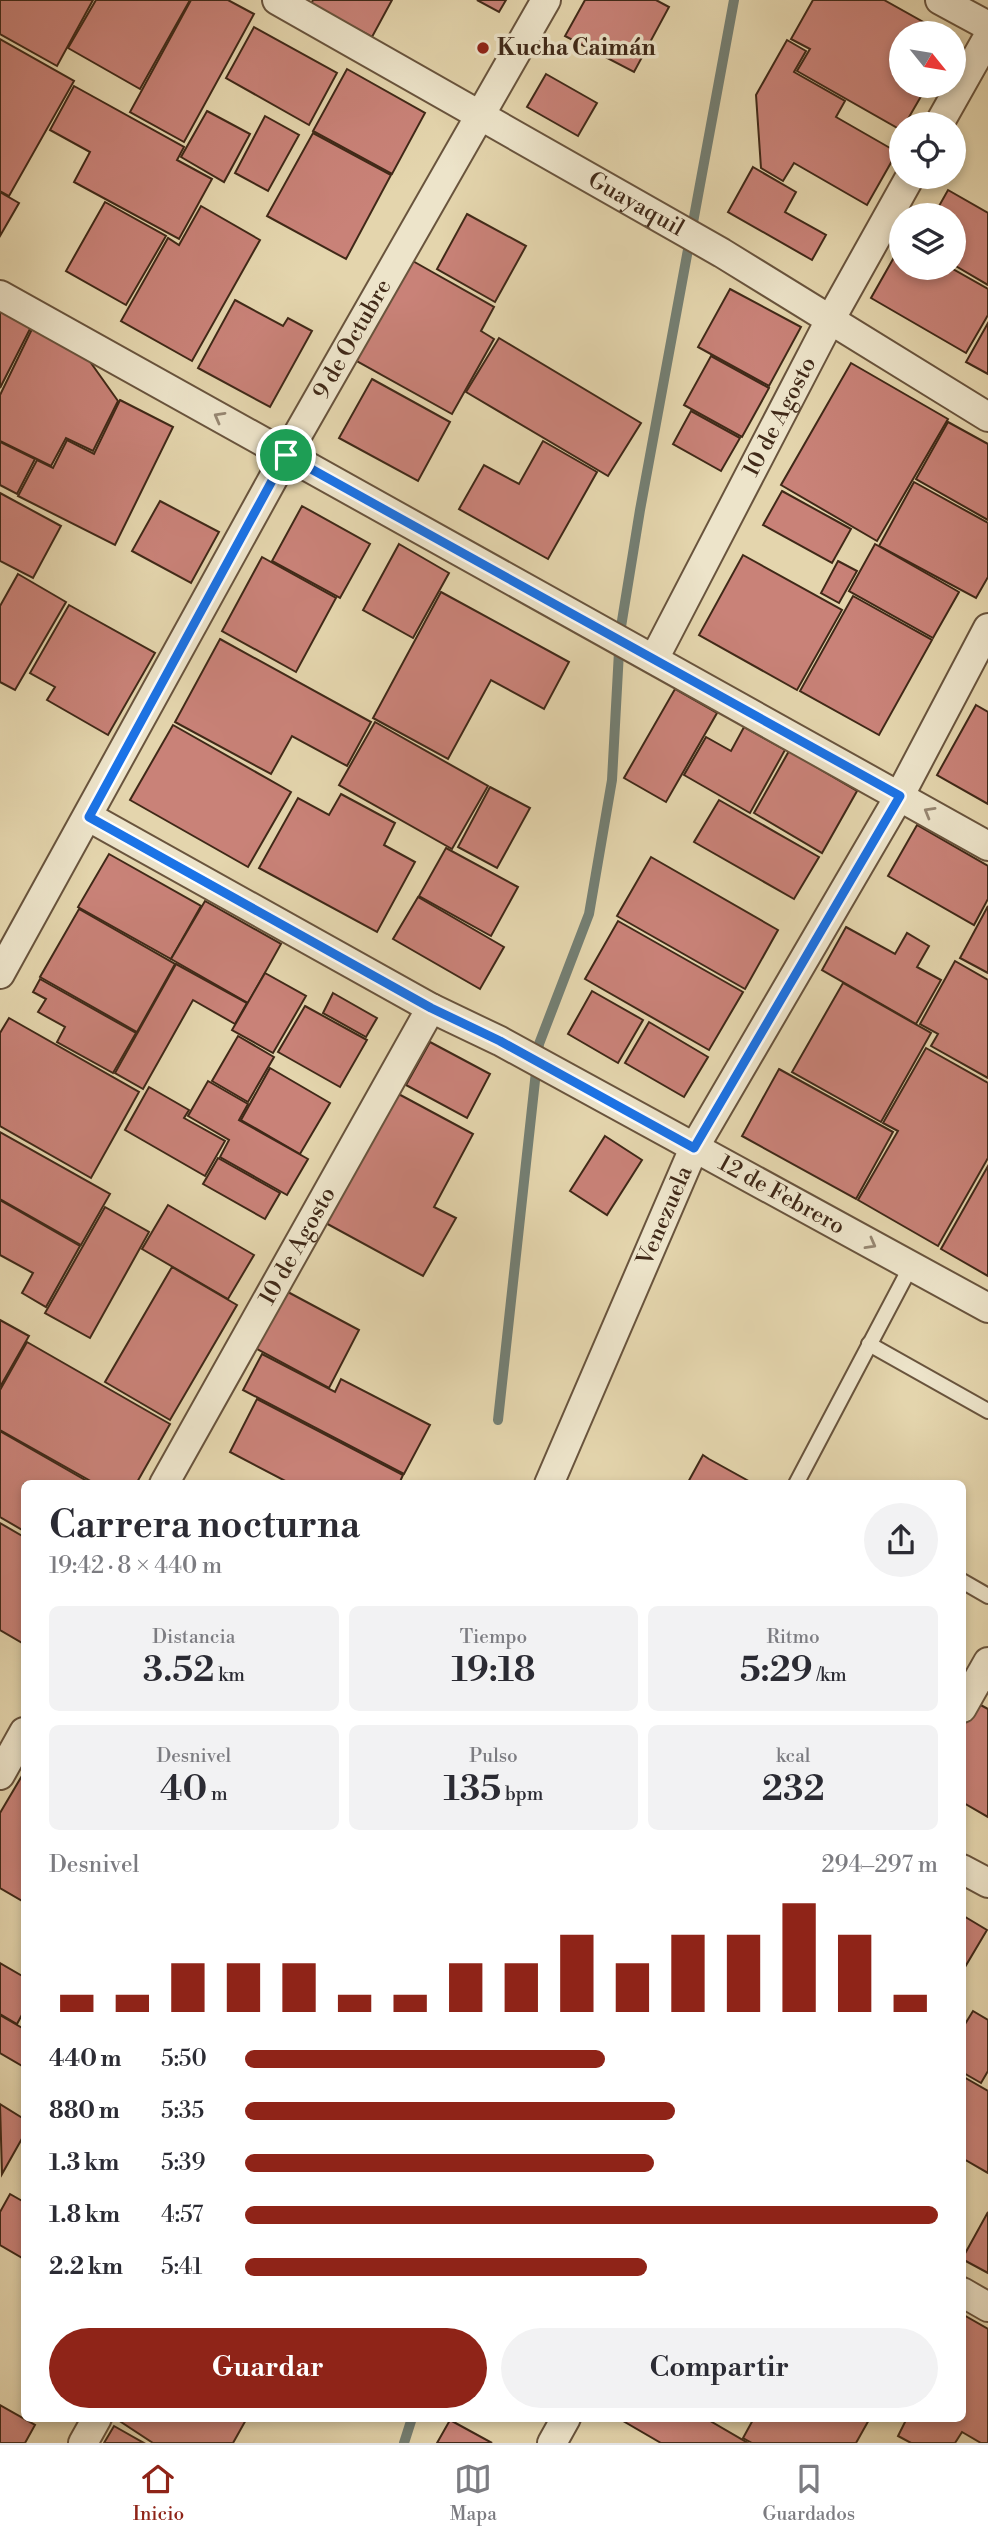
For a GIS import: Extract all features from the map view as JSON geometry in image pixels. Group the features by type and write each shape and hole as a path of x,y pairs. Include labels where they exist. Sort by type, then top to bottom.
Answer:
{"street":[{"name":"Guayaquil","path":"277,0 722,253 829,322 988,417"},
{"name":"9 de Octubre","path":"0,974 89,817 286,455 546,0"},
{"path":"940,0 988,26"},
{"path":"946,112 988,37"},
{"name":"10 de Agosto","path":"654,659 829,322 903,189"},
{"path":"0,295 988,846"},
{"name":"Venezuela","path":"551,1480 694,1148 900,796 988,628"},
{"path":"89,817 431,1008"},
{"name":"10 de Agosto","path":"165,1480 431,1008"},
{"name":"12 de Febrero","path":"431,1008 500,1041 573,1084 988,1308"},
{"path":"966,1701 988,1662"},
{"path":"966,1871 988,1883"},
{"path":"966,2294 988,2307"},
{"path":"83,2443 95,2422"},
{"path":"552,2443 564,2422"}],"lane":[{"path":"798,1480 911,1266"},
{"path":"869,1344 988,1411"},
{"path":"966,1583 988,1596"}],"building":[{"path":"0,0 93,0 57,66 0,34"},
{"path":"96,0 190,0 140,89 68,48"},
{"path":"191,0 228,0 254,14 184,142 130,112"},
{"path":"313,0 392,0 372,37 311,4"},
{"path":"477,0 506,0 499,12"},
{"path":"585,0 656,0 669,7 634,72 565,36"},
{"path":"813,0 884,0 922,21 889,21 889,98 920,98 912,112 889,112 889,123 797,71 810,49 791,39"},
{"path":"254,27 337,73 309,125 226,78"},
{"path":"0,39 74,81 9,196 0,191"},
{"path":"787,40 806,51 794,72 845,101 836,117 889,147 889,166 867,205 794,163 783,181 761,168 756,95"},
{"path":"347,69 425,113 392,174 313,131"},
{"path":"546,74 597,103 578,136 527,107"},
{"path":"74,86 184,147 177,160 212,179 179,239 74,182 90,152 50,130"},
{"path":"207,111 250,134 224,182 181,157"},
{"path":"265,116 299,135 268,191 235,173"},
{"path":"313,133 391,175 346,259 267,216"},
{"path":"753,167 796,192 785,212 826,235 812,260 728,212"},
{"path":"948,190 988,213 988,285 966,272 966,203 941,203"},
{"path":"0,192 19,203 0,236"},
{"path":"105,202 166,236 126,305 66,271"},
{"path":"201,206 260,240 192,361 121,321 168,238 179,245"},
{"path":"467,214 526,246 495,302 437,269"},
{"path":"411,260 494,307 481,331 494,339 452,414 355,360"},
{"path":"889,266 889,280 966,280 966,277 988,289 988,315 966,353 871,298"},
{"path":"730,289 801,327 769,386 698,347"},
{"path":"235,300 283,326 288,318 312,331 270,407 198,368"},
{"path":"0,311 31,327 0,388"},
{"path":"988,323 988,374 966,362"},
{"path":"32,329 86,356 118,401 93,451 66,438 51,466 0,441 0,395"},
{"path":"499,338 641,423 608,476 466,392"},
{"path":"711,356 769,388 742,437 684,405"},
{"path":"851,363 948,419 877,541 781,485"},
{"path":"372,379 450,422 418,481 339,438"},
{"path":"120,400 173,427 115,545 18,496 37,460 53,468 67,440 94,454"},
{"path":"691,411 740,438 721,471 673,444"},
{"path":"948,422 988,444 988,520 916,479"},
{"path":"543,441 597,472 548,559 459,509 484,465 519,484"},
{"path":"0,442 35,459 17,494 0,485"},
{"path":"914,482 988,523 988,577 976,598 879,546"},
{"path":"782,491 851,529 832,563 763,525"},
{"path":"0,493 61,526 33,578 0,561"},
{"path":"160,501 219,532 191,583 132,551"},
{"path":"302,506 370,544 340,598 272,561"},
{"path":"399,544 449,573 413,638 363,610"},
{"path":"875,544 959,592 933,638 849,591"},
{"path":"743,555 842,610 797,690 699,635"},
{"path":"262,557 336,598 296,672 222,631"},
{"path":"838,561 857,571 839,603 821,593"},
{"path":"18,574 66,602 15,690 0,682 0,606"},
{"path":"441,592 569,662 544,709 491,680 448,759 373,718"},
{"path":"853,596 932,640 879,735 800,691"},
{"path":"69,605 155,653 108,735 47,700 55,687 30,673"},
{"path":"220,639 371,722 347,766 292,736 271,774 175,722"},
{"path":"675,689 717,713 666,802 624,778"},
{"path":"976,705 988,712 988,804 937,775"},
{"path":"375,722 488,786 452,849 339,785"},
{"path":"173,725 291,792 248,867 130,800"},
{"path":"744,727 785,750 750,813 684,775 706,737 731,751"},
{"path":"789,751 857,791 822,853 754,813"},
{"path":"490,787 530,808 497,868 458,847"},
{"path":"341,794 395,823 384,845 415,862 377,932 259,868 298,798 329,815"},
{"path":"719,800 819,857 794,899 694,842"},
{"path":"917,825 988,866 988,899 974,925 888,876"},
{"path":"446,848 518,887 491,936 419,896"},
{"path":"109,854 201,906 171,959 78,907"},
{"path":"651,857 778,930 745,989 617,916"},
{"path":"418,897 504,947 480,989 393,939"},
{"path":"205,901 281,944 248,1003 171,959"},
{"path":"988,906 988,973 960,958"},
{"path":"79,909 175,964 137,1032 40,977"},
{"path":"618,921 743,992 709,1050 585,979"},
{"path":"846,927 895,954 907,933 929,946 917,967 941,980 916,1024 822,970"},
{"path":"955,961 988,980 988,1078 931,1046 938,1034 920,1024"},
{"path":"176,964 247,1003 235,1024 193,1000 143,1089 115,1073"},
{"path":"265,973 306,996 273,1053 232,1030"},
{"path":"40,979 136,1033 113,1073 57,1042 65,1027 38,1012 46,999 33,992"},
{"path":"843,983 931,1033 881,1122 792,1072"},
{"path":"592,991 643,1020 618,1063 568,1034"},
{"path":"333,993 377,1018 366,1037 323,1013"},
{"path":"305,1006 367,1040 340,1087 278,1052"},
{"path":"9,1018 139,1092 91,1178 0,1126 0,1033"},
{"path":"649,1022 708,1057 684,1097 625,1063"},
{"path":"238,1036 274,1057 248,1102 212,1081"},
{"path":"430,1042 490,1074 467,1118 406,1085"},
{"path":"926,1048 988,1083 988,1158 938,1246 858,1200 898,1131 883,1123"},
{"path":"270,1068 330,1103 300,1154 241,1120"},
{"path":"779,1069 893,1132 856,1199 742,1136"},
{"path":"208,1081 248,1104 239,1120 308,1159 287,1195 220,1157 229,1140 188,1116"},
{"path":"149,1087 189,1110 184,1118 225,1141 205,1176 125,1130"},
{"path":"393,1091 473,1134 434,1207 456,1218 423,1276 322,1221"},
{"path":"0,1132 110,1194 81,1245 0,1199"},
{"path":"605,1136 642,1160 607,1215 570,1191"},
{"path":"218,1158 280,1193 265,1219 203,1184"},
{"path":"988,1166 988,1276 941,1249"},
{"path":"0,1200 80,1246 46,1307 22,1293 33,1273 0,1255"},
{"path":"168,1205 254,1255 228,1299 142,1249"},
{"path":"105,1207 149,1232 90,1338 45,1313"},
{"path":"172,1267 237,1305 170,1420 105,1382"},
{"path":"286,1291 359,1330 329,1388 255,1348"},
{"path":"0,1320 29,1336 0,1387"},
{"path":"27,1342 170,1424 138,1480 89,1480 0,1430 0,1390"},
{"path":"262,1354 335,1392 341,1379 430,1425 404,1474 243,1390"},
{"path":"257,1399 403,1475 401,1480 283,1480 230,1452"},
{"path":"0,1431 85,1480 21,1480 21,1529 0,1517"},
{"path":"703,1455 747,1480 689,1480"},
{"path":"0,1523 21,1535 21,1642 0,1630"},
{"path":"977,1703 988,1709 988,1817 966,1804 966,1721"},
{"path":"21,1777 21,1900 0,1888 0,1813"},
{"path":"966,1917 987,1930 966,1965"},
{"path":"0,1963 21,1975 21,2017 17,2024 0,2014"},
{"path":"973,2011 988,2020 988,2071 981,2083 966,2074 966,2022"},
{"path":"0,2015 21,2027 21,2065 0,2053"},
{"path":"966,2078 988,2091 988,2173 966,2160"},
{"path":"0,2104 21,2117 21,2140 2,2174"},
{"path":"10,2194 21,2200 21,2257 0,2245 0,2212"},
{"path":"988,2212 988,2273 966,2261 966,2252"},
{"path":"966,2316 988,2329 988,2443 981,2443 962,2432 955,2443 911,2443 898,2436 905,2422 966,2422"},
{"path":"0,2405 21,2417 21,2422 35,2425 25,2443 0,2443"},
{"path":"121,2422 245,2422 233,2443 153,2443"},
{"path":"449,2422 454,2422 492,2443 437,2443"},
{"path":"625,2422 712,2422 748,2443 661,2443"},
{"path":"752,2422 868,2422 856,2443 752,2443 743,2438"},
{"path":"114,2426 144,2443 104,2443"}],"waterway":[{"path":"498,1420 539,1044 589,914 612,780 620,633 640,510 734,0"},
{"path":"404,2443 411,2422"}],"place":[{"name":"Kucha Caimán","path":"483,48"}],"route":[{"path":"286,455 900,796 694,1148 573,1084 500,1041 431,1008 89,817 286,455"}]}
